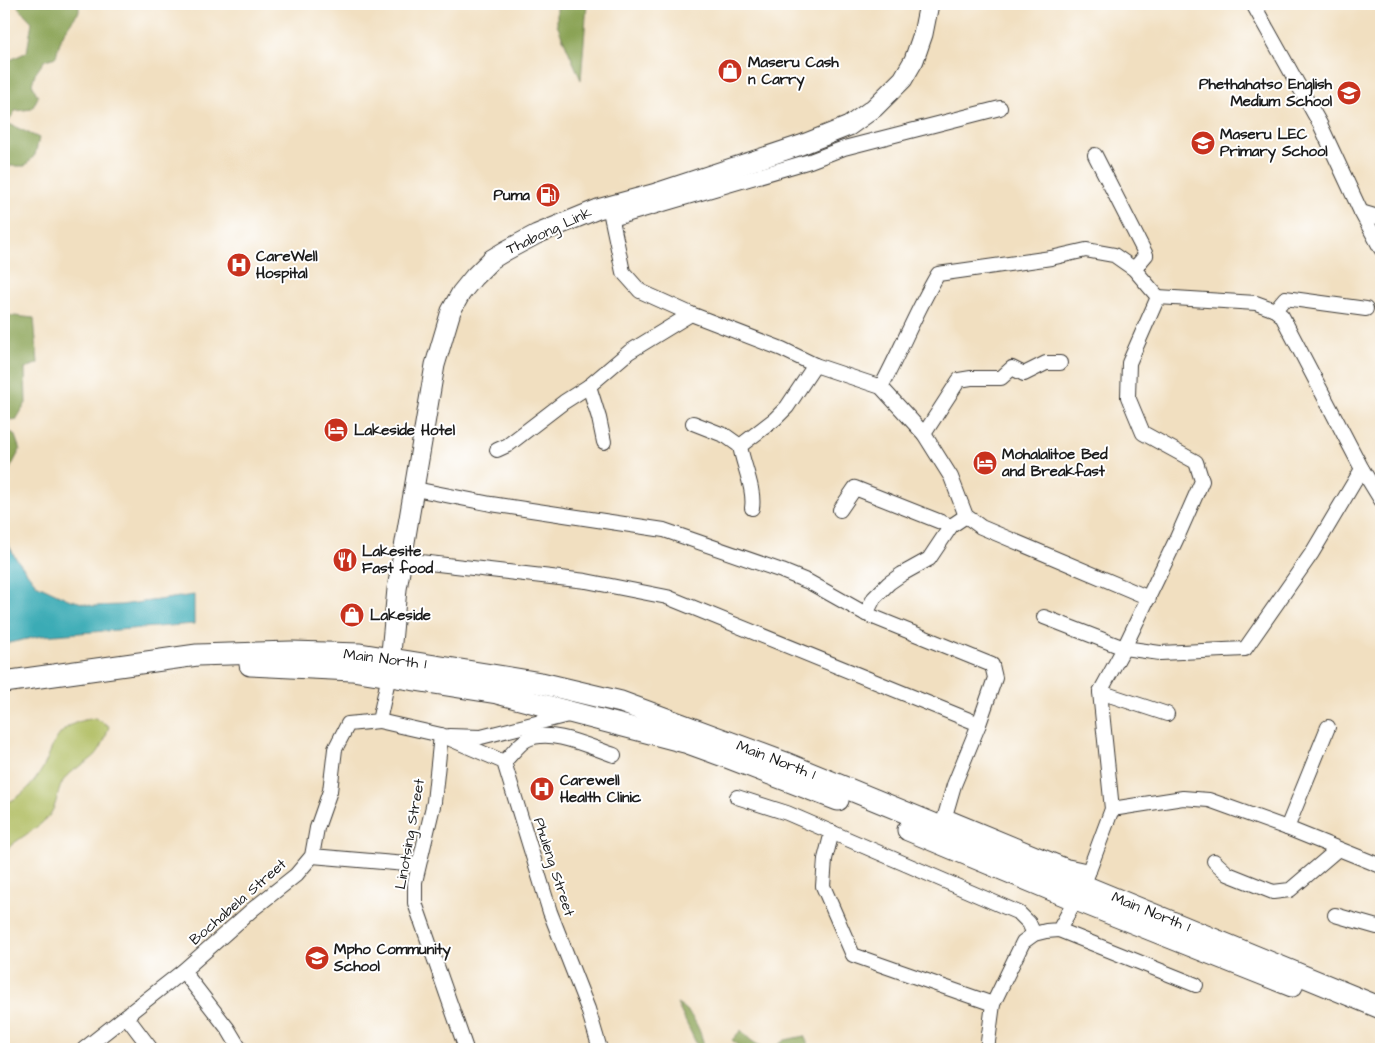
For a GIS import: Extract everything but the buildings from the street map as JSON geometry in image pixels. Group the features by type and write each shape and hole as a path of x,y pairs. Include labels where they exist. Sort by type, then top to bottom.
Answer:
{"main road":[{"name":"Thabong Link","path":"390,667 397,589 435,365 451,311 461,293 474,276 499,254 536,234 610,212 653,194 801,146 849,126 874,108 903,78 914,60 923,34 929,4"},
{"name":"Main North 1","path":"4,682 71,671 197,655 291,652 360,654 390,667 685,742 835,799 1083,885 1381,1023"},
{"name":"Main North 1","path":"390,667 541,682 621,702 783,762 1381,1008"}],"street":[{"path":"1253,4 1320,124 1381,250"},
{"path":"1000,108 844,148 810,161 610,212 623,272 640,291 691,314 782,349 815,365 881,387 924,434 951,477 966,516 981,527 1148,598"},
{"path":"1096,155 1146,255 1134,269"},
{"path":"1361,212 1381,218"},
{"path":"881,387 901,351 920,305 938,274 1051,258 1086,250 1114,256 1134,269 1158,297 1256,304 1275,310 1282,316 1362,469 1381,500"},
{"path":"1059,930 1083,885 1112,809 1100,692 1124,648 1176,540 1202,480 1196,462 1143,433 1128,397 1128,363 1158,297"},
{"path":"1275,310 1285,298 1366,309"},
{"path":"497,450 508,445 564,402 589,386 629,352 691,314"},
{"path":"924,434 959,380 1001,378 1012,368 1024,374 1046,364 1060,363"},
{"path":"740,446 775,419 787,407 815,365"},
{"path":"589,386 604,442"},
{"path":"693,423 726,436 740,446 743,463 754,498 752,508"},
{"path":"1044,617 1124,648 1160,653 1245,648 1312,553 1362,469"},
{"path":"840,510 855,488 951,526"},
{"path":"415,489 491,504 664,530 809,582 866,614 992,666 995,678 979,724 954,785 945,816 1066,866 1083,885"},
{"path":"866,614 874,598 889,583 929,559 951,526 966,516"},
{"path":"403,560 586,581 667,597 979,724"},
{"path":"379,721 390,667"},
{"path":"1100,692 1167,714"},
{"path":"418,864 312,856 317,828 330,791 335,749 348,724 379,721 441,735 481,737 575,714"},
{"path":"1288,828 1328,727"},
{"path":"441,735 504,762 524,741 535,736 547,734 614,755"},
{"name":"Linotsing Street","path":"441,735 434,802 415,882 416,903 466,1049"},
{"name":"Phuleng Street","path":"504,762 550,912 588,1009 600,1049"},
{"path":"737,797 787,813 1019,913 1029,923 1034,934"},
{"path":"1112,809 1183,798 1209,800 1288,828 1381,866"},
{"path":"832,832 825,859 823,886 853,955 993,1004"},
{"path":"1214,861 1228,874 1273,892 1290,890 1338,849"},
{"name":"Bochabela Street","path":"84,1049 183,971 253,909 296,875 312,856"},
{"path":"1335,915 1377,927 1381,926"},
{"path":"987,1049 993,1004 1023,942 1034,934 1059,930 1196,984"},
{"path":"183,971 228,1029 240,1049"},
{"path":"126,1016 151,1049"}],"green space":[{"path":"19,4 79,4 79,12 64,33 56,57 45,60 35,74 32,84 38,97 32,109 15,111 7,123 39,138 35,155 25,166 4,166 4,63 27,52 32,22 18,7"},
{"path":"557,4 587,4 581,80 557,25"},
{"path":"4,315 34,318 38,363 25,369 26,403 16,420 4,419"},
{"path":"4,432 13,433 20,450 4,480"},
{"path":"95,718 109,726 98,752 66,777 49,816 4,852 4,804 18,797 36,779 54,743 63,731 74,723"},
{"path":"677,1004 692,1017 699,1029 705,1049 699,1049"},
{"path":"741,1030 754,1042 771,1049 742,1049 732,1040"},
{"path":"804,1036 808,1044 804,1049 771,1049 785,1040"}],"water":[{"path":"4,536 15,557 36,584 68,599 93,606 121,605 194,595 194,624 41,636 4,644"}],"place":[{"name":"Maseru Cash n Carry","path":"730,71"},
{"name":"Phethahatso English Medium School","path":"1349,93"},
{"name":"Maseru LEC Primary School","path":"1203,143"},
{"name":"Puma","path":"548,195"},
{"name":"CareWell Hospital","path":"239,265"},
{"name":"Lakeside Hotel","path":"336,430"},
{"name":"Mohalalitoe Bed and Breakfast","path":"985,463"},
{"name":"Lakesite Fast food","path":"345,560"},
{"name":"Lakeside","path":"352,615"},
{"name":"Carewell Health Clinic","path":"542,789"},
{"name":"Mpho Community School","path":"317,958"}]}
